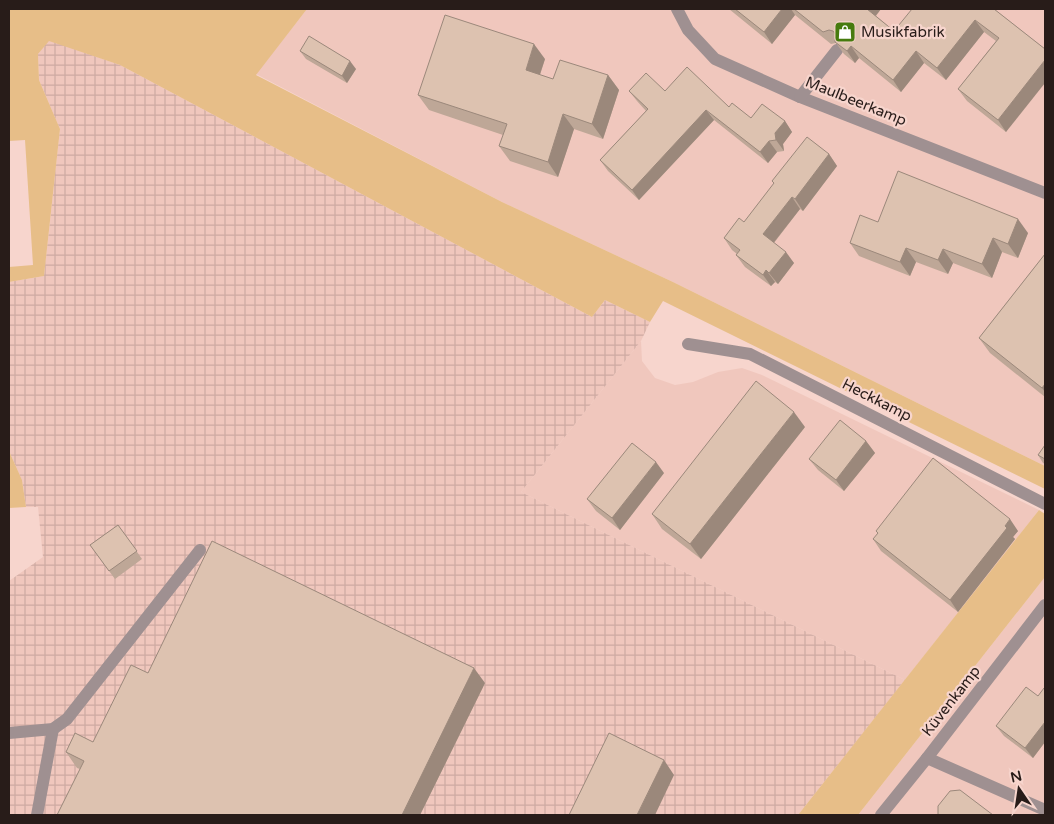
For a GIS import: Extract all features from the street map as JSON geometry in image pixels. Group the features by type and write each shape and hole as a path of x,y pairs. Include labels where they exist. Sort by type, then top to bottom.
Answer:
{"street":[{"name":"Maulbeerkamp","path":"677,9 688,30 715,59 800,97 1045,193"},
{"path":"800,97 838,50"},
{"name":"Heckkamp","path":"688,344 750,354 1045,504"},
{"path":"9,733 53,729 67,719 200,550"},
{"name":"Küvenkamp","path":"881,815 1045,606"},
{"path":"37,815 53,729"},
{"path":"927,758 1045,810"}],"shaded area":[{"path":"9,9 307,9 256,75 502,202 673,282 1045,466 1045,489 663,301 650,322 605,300 592,317 120,65 49,41 38,54 39,80 60,129 44,276 9,282 9,267 33,265 25,140 9,141"},
{"path":"307,9 1045,9 1045,466 673,282 502,202 256,74"},
{"path":"49,40 120,65 592,317 605,300 650,322 641,341 521,492 905,680 798,815 9,815 9,581 43,557 38,507 26,507 22,480 9,451 9,282 44,276 60,129 39,80 38,54"},
{"path":"641,341 642,361 655,378 675,385 693,382 718,372 742,368 762,375 1039,510 905,680 521,492"},
{"path":"9,451 22,480 26,507 9,508"},
{"path":"1039,510 1045,514 1045,577 858,815 798,815"},
{"path":"1045,577 1045,815 858,815"}],"building":[{"path":"735,9 782,9 764,32"},
{"path":"794,9 867,9 894,31 912,9 994,9 1045,49 1045,60 998,120 958,89 999,38 975,20 937,68 916,51 893,80 851,46 847,51 835,42 836,35 833,31 823,32"},
{"path":"445,15 534,44 526,70 553,79 560,60 608,75 592,124 563,114 548,162 499,146 507,124 418,95"},
{"path":"309,36 350,61 342,76 300,51"},
{"path":"687,67 729,107 732,103 751,118 762,104 785,121 775,133 776,140 769,141 760,152 706,110 632,190 600,160 648,109 629,91 646,73 665,91"},
{"path":"807,137 829,154 795,199 792,197 763,234 786,252 769,273 766,270 763,275 736,255 740,250 724,238 739,218 744,222 774,183 772,181"},
{"path":"898,171 1018,219 1008,244 993,238 982,264 943,249 938,260 906,248 900,262 850,243 860,215 878,222"},
{"path":"1045,254 1045,384 1042,388 979,338"},
{"path":"756,381 794,412 690,544 652,514"},
{"path":"840,420 866,441 836,480 809,459"},
{"path":"632,443 656,462 612,518 587,499"},
{"path":"1045,445 1045,459 1038,455"},
{"path":"933,458 1010,519 1005,526 1007,528 950,600 873,539 878,533 876,531"},
{"path":"118,525 137,551 109,571 90,545"},
{"path":"212,541 474,668 402,815 57,815 84,761 66,752 75,733 93,742 131,665 148,673"},
{"path":"1026,687 1038,696 1045,688 1045,722 1025,748 996,726"},
{"path":"609,733 664,760 637,815 569,815"},
{"path":"960,790 993,815 937,815 938,806 950,791"}],"place":[{"name":"Musikfabrik","path":"845,32"}]}
